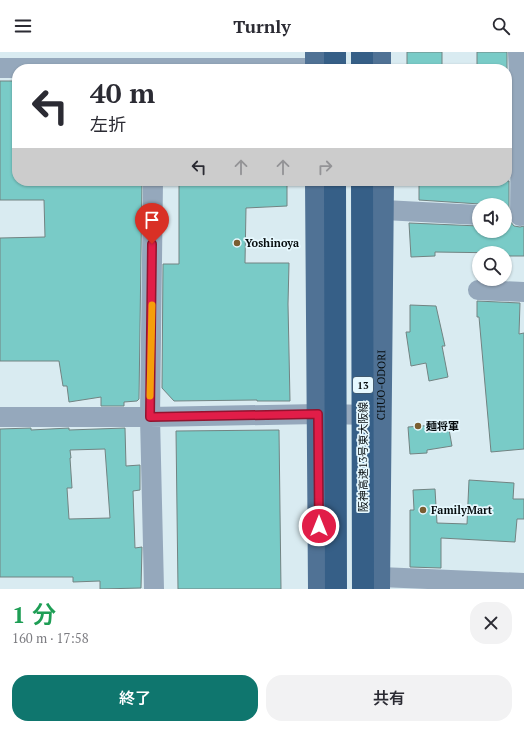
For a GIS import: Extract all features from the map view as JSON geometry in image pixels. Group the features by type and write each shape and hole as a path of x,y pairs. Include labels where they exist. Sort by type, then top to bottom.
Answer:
{"highway":[{"path":"321,64 335,52"},
{"path":"362,52 362,64"},
{"path":"335,186 336,589"},
{"name":"阪神高速13号東大阪線","path":"362,186 374,585"}],"main road":[{"path":"380,52 380,64"},
{"path":"316,186 319,589"},
{"name":"CHUO-ODORI","path":"374,585 380,415 383,186"}],"street":[{"path":"516,216 518,52"},
{"path":"124,64 321,64"},
{"path":"0,68 12,68"},
{"path":"153,186 150,417 154,589"},
{"path":"384,210 472,214"},
{"path":"478,290 524,292"},
{"path":"0,417 150,417 318,414 380,415"},
{"path":"374,585 486,585 524,583"}],"building":[{"path":"407,52 442,52 442,64 407,64"},
{"path":"477,52 507,52 507,64 477,64"},
{"path":"0,81 12,81 12,186 142,186 139,399 137,401 124,402 124,406 101,406 101,397 69,402 67,386 63,386 59,361 0,361 0,238 45,237 44,200 0,200"},
{"path":"179,186 287,186 287,206 246,208 245,263 289,263 288,304 290,401 174,401 162,388 163,264 179,264"},
{"path":"419,186 509,186 509,198 472,198 472,203 419,200"},
{"path":"409,223 472,226 472,238 512,238 512,224 514,226 524,226 524,256 512,256 512,246 472,246 472,253 435,252 435,256 411,257"},
{"path":"477,301 520,303 519,334 524,333 524,449 491,452 479,317 477,317"},
{"path":"410,305 436,306 445,346 442,346 448,377 429,381 426,363 411,366 406,332 410,332"},
{"path":"448,424 452,446 427,450 427,453 410,454 408,427"},
{"path":"31,428 31,430 69,428 69,430 125,428 126,466 140,465 140,490 133,491 135,548 142,547 141,588 100,589 100,581 73,582 73,577 0,577 0,429","holes":["105,449 110,518 69,519 67,488 72,488 70,450"]},
{"path":"279,430 281,589 178,589 176,431"},
{"path":"469,480 514,483 513,499 524,499 524,519 517,519 515,542 441,538 441,568 410,567 410,510 414,510 413,490 435,489 437,523 467,524"}],"slow traffic":[{"path":"150,396 152,305"}],"place":[{"name":"Yoshinoya","path":"237,243"},
{"name":"麺将軍","path":"418,426"},
{"name":"FamilyMart","path":"423,510"}],"route":[{"path":"152,244 150,417 318,414 319,526"}]}
